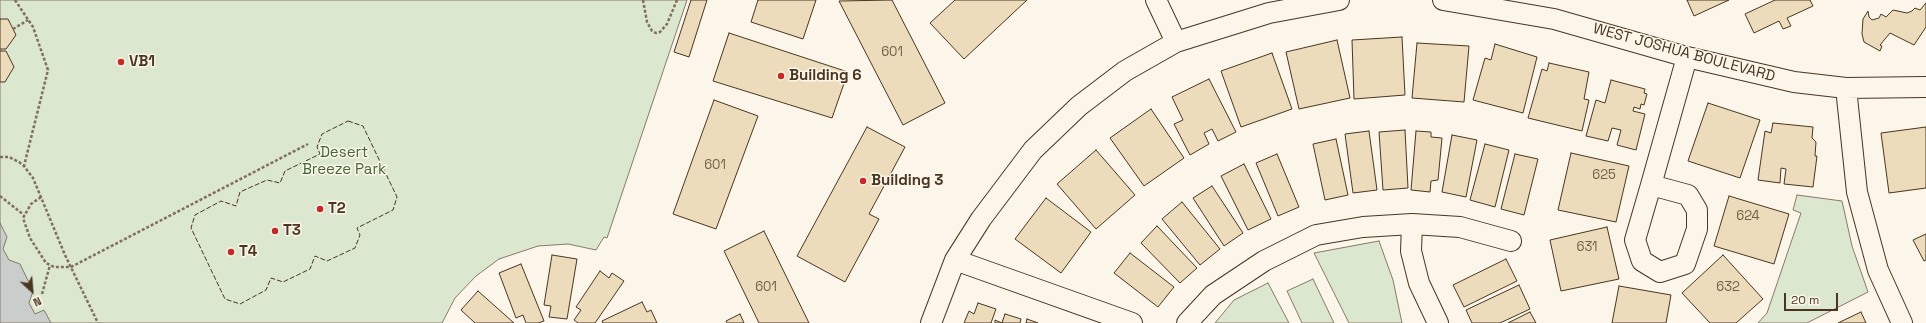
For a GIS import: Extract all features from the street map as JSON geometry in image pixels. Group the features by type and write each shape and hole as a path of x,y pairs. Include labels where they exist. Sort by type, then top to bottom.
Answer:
{"street":[{"path":"1156,0 1176,42"},
{"path":"931,323 955,260 981,219 1033,150 1079,106 1125,71 1176,42 1269,13 1339,0"},
{"name":"WEST JOSHUA BOULEVARD","path":"1443,0 1554,19 1687,57 1794,82 1846,88 1926,86"},
{"path":"1651,185 1687,57"},
{"path":"1846,88 1857,192 1878,270 1902,323"},
{"path":"1412,224 1411,251 1419,283 1438,323"},
{"path":"1188,323 1213,295 1264,261 1316,235 1363,227 1412,224 1460,227 1511,241"},
{"path":"955,260 1132,323"}],"path":[{"path":"15,0 33,27 48,70 24,166"},
{"path":"643,0 647,22 652,31 656,33 660,32 667,24 677,0"},
{"path":"13,29 28,20"},
{"path":"40,197 31,204 23,218 30,238 40,255 50,265 54,267 71,267 308,144"},
{"path":"0,157 9,157 24,166 33,178 71,267 98,323"},
{"path":"0,196 24,215"},
{"path":"42,294 50,265"}],"green space":[{"name":"Desert Breeze Park","path":"0,0 687,0 607,238 604,237 596,250 568,244 538,246 499,259 476,276 455,298 442,323 0,323"},
{"path":"1797,195 1842,201 1852,246 1868,292 1807,323 1758,323 1767,313 1801,213 1793,210"},
{"path":"1379,241 1393,280 1402,323 1349,323 1314,253"},
{"path":"1313,279 1334,323 1302,323 1287,291"},
{"path":"1268,283 1289,323 1215,323 1234,300"}],"shaded area":[{"path":"0,223 7,237 3,249 9,260 20,264 33,291 29,303 35,314 44,310 51,323 0,323"}],"building":[{"path":"691,0 707,0 689,57 674,52"},
{"path":"758,0 816,0 803,39 751,22"},
{"path":"892,0 945,103 903,125 839,1"},
{"path":"955,0 1027,0 964,59 930,23"},
{"path":"1687,0 1729,0 1694,16"},
{"path":"1775,0 1810,0 1813,6 1787,18 1791,26 1783,29 1779,21 1754,33 1745,14"},
{"path":"1926,3 1926,27 1914,45 1890,33 1880,45 1882,46 1880,51 1864,42 1862,34 1863,19 1868,11 1869,17 1872,20 1879,18 1881,14 1886,17 1893,10 1907,13 1915,8 1920,10"},
{"path":"0,19 8,19 16,35 6,49 0,49"},
{"name":"Building 6","path":"729,33 848,72 832,118 713,81"},
{"path":"1402,37 1405,95 1354,99 1352,40"},
{"path":"1337,40 1350,98 1299,109 1286,52"},
{"path":"1417,43 1469,46 1464,102 1412,98"},
{"path":"1495,44 1537,57 1523,113 1473,100 1485,58 1491,60"},
{"path":"0,51 6,51 14,67 5,82 0,82"},
{"path":"1272,53 1292,109 1241,127 1221,71"},
{"path":"1549,63 1589,72 1584,99 1589,100 1582,131 1528,118 1542,69 1547,71"},
{"path":"1209,79 1236,132 1218,141 1212,129 1204,133 1209,144 1190,155 1174,124 1183,120 1172,97"},
{"path":"1611,80 1645,89 1644,93 1647,94 1644,105 1641,104 1640,109 1634,107 1633,111 1645,114 1636,150 1617,145 1621,130 1612,128 1608,141 1586,136 1596,100 1605,103"},
{"path":"714,100 758,116 716,229 673,214"},
{"path":"1708,103 1760,120 1740,178 1688,161"},
{"path":"1151,109 1184,158 1144,186 1110,138"},
{"path":"1773,123 1813,127 1812,138 1816,142 1815,156 1817,156 1813,187 1784,184 1786,169 1781,168 1780,183 1758,180 1765,131 1771,133"},
{"name":"Building 3","path":"867,127 905,147 869,214 879,219 845,282 797,256"},
{"path":"1926,127 1926,188 1889,193 1881,133"},
{"path":"1405,130 1408,188 1383,190 1379,132"},
{"path":"1369,131 1377,190 1353,193 1345,134"},
{"path":"1416,131 1431,132 1431,137 1442,138 1438,180 1431,181 1430,192 1411,190"},
{"path":"1452,135 1477,140 1466,197 1442,192"},
{"path":"1336,139 1348,195 1325,200 1313,144"},
{"path":"1485,144 1509,150 1495,207 1470,200"},
{"path":"1096,150 1135,195 1096,229 1057,184"},
{"path":"1571,153 1629,166 1616,222 1558,210"},
{"path":"1277,154 1299,207 1278,216 1256,163"},
{"path":"1515,154 1538,159 1524,215 1501,209"},
{"path":"1244,164 1271,219 1248,230 1221,176"},
{"path":"1212,186 1243,233 1224,246 1193,198"},
{"path":"1729,196 1789,214 1774,264 1714,246"},
{"path":"1046,198 1091,232 1061,273 1015,239"},
{"path":"1182,202 1220,249 1200,265 1162,219"},
{"path":"1157,226 1197,268 1180,283 1141,243"},
{"path":"1607,227 1619,279 1561,291 1550,240"},
{"path":"764,231 809,323 759,323 724,251"},
{"path":"1926,234 1926,260 1924,261 1913,240"},
{"path":"1130,253 1174,287 1158,307 1114,273"},
{"path":"552,255 577,259 567,319 549,317 551,306 544,305"},
{"path":"1723,255 1763,299 1736,323 1710,323 1682,293"},
{"path":"1506,259 1517,281 1464,307 1453,285"},
{"path":"521,264 544,321 538,323 526,323 523,315 516,318 499,273"},
{"path":"600,271 609,278 612,273 624,281 595,323 578,323 574,320 581,310 576,307"},
{"path":"1519,285 1530,309 1500,323 1472,323 1466,310"},
{"path":"1619,286 1671,295 1666,323 1612,323"},
{"path":"478,291 514,323 475,323 461,310"},
{"path":"642,302 647,312 651,310 657,323 603,323 602,321"},
{"path":"978,303 996,309 991,323 964,323 969,311 974,314"},
{"path":"1530,312 1536,323 1508,323"},
{"path":"1861,312 1866,323 1838,323"},
{"path":"740,314 744,323 727,323 726,321"},
{"path":"1005,314 1021,319 1020,323 1002,323"},
{"path":"1027,319 1038,323 1026,323"},
{"path":"995,320 1002,323 995,323"}],"fence":[{"path":"348,121 363,126 397,197 393,210 357,228 360,235 355,248 327,261 315,256 310,269 283,282 271,278 266,290 240,304 225,299 191,228 195,215 221,201 236,206 240,192 267,180 280,183 285,171 320,154 317,147 322,134 348,121"}],"place":[{"name":"VB1","path":"121,62"},
{"name":"Building 6","path":"781,76"},
{"name":"Building 3","path":"863,181"},
{"name":"T2","path":"320,209"},
{"name":"T3","path":"275,231"},
{"name":"T4","path":"231,252"}]}
